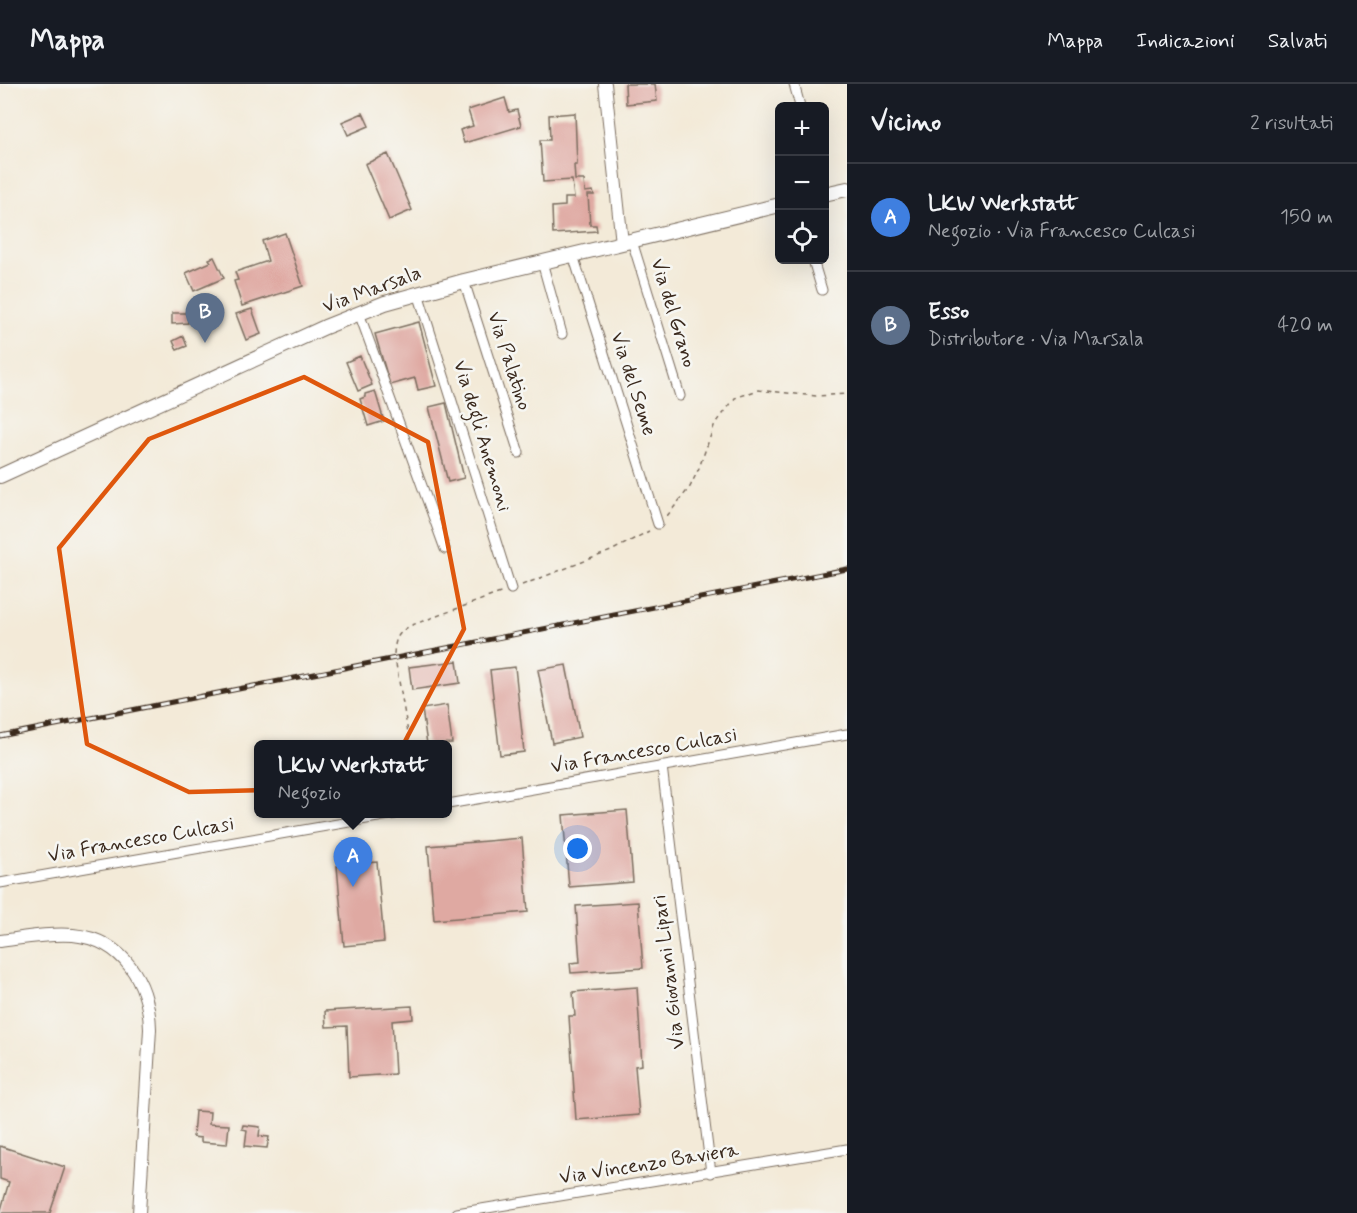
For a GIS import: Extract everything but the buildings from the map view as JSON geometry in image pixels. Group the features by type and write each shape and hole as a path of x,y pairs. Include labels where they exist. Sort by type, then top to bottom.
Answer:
{"main road":[{"path":"605,84 627,242"},
{"path":"829,193 847,189"},
{"name":"Via Marsala","path":"0,476 359,313 418,293 464,281 775,206"},
{"path":"0,941 73,935 96,940 125,960 138,976 150,1008 139,1213"}],"street":[{"path":"794,84 799,102"},
{"name":"Via del Grano","path":"627,242 680,396"},
{"name":"Via del Seme","path":"573,255 658,524"},
{"path":"542,262 562,334"},
{"path":"814,264 822,290"},
{"name":"Via Palatino","path":"464,281 519,453"},
{"name":"Via degli Anemoni","path":"418,293 511,589"},
{"path":"359,313 446,549"},
{"name":"Via Francesco Culcasi","path":"452,803 847,734"},
{"name":"Via Giovanni Lipari","path":"662,766 711,1173"},
{"name":"Via Francesco Culcasi","path":"0,883 367,818"},
{"name":"Via Vincenzo Baviera","path":"458,1213 847,1149"}],"path":[{"path":"394,654 395,641 402,630 412,625 611,551 641,537 658,524 690,487 714,426 735,398 758,390 816,396 847,394"},
{"path":"396,664 409,740"}],"highlighted area":[{"path":"304,377 428,442 464,629 381,787 189,792 87,744 59,548 149,439"}],"railway":[{"path":"0,736 847,569"}],"place":[{"name":"Esso","path":"205,343"},
{"name":"LKW Werkstatt","path":"353,887"}]}
